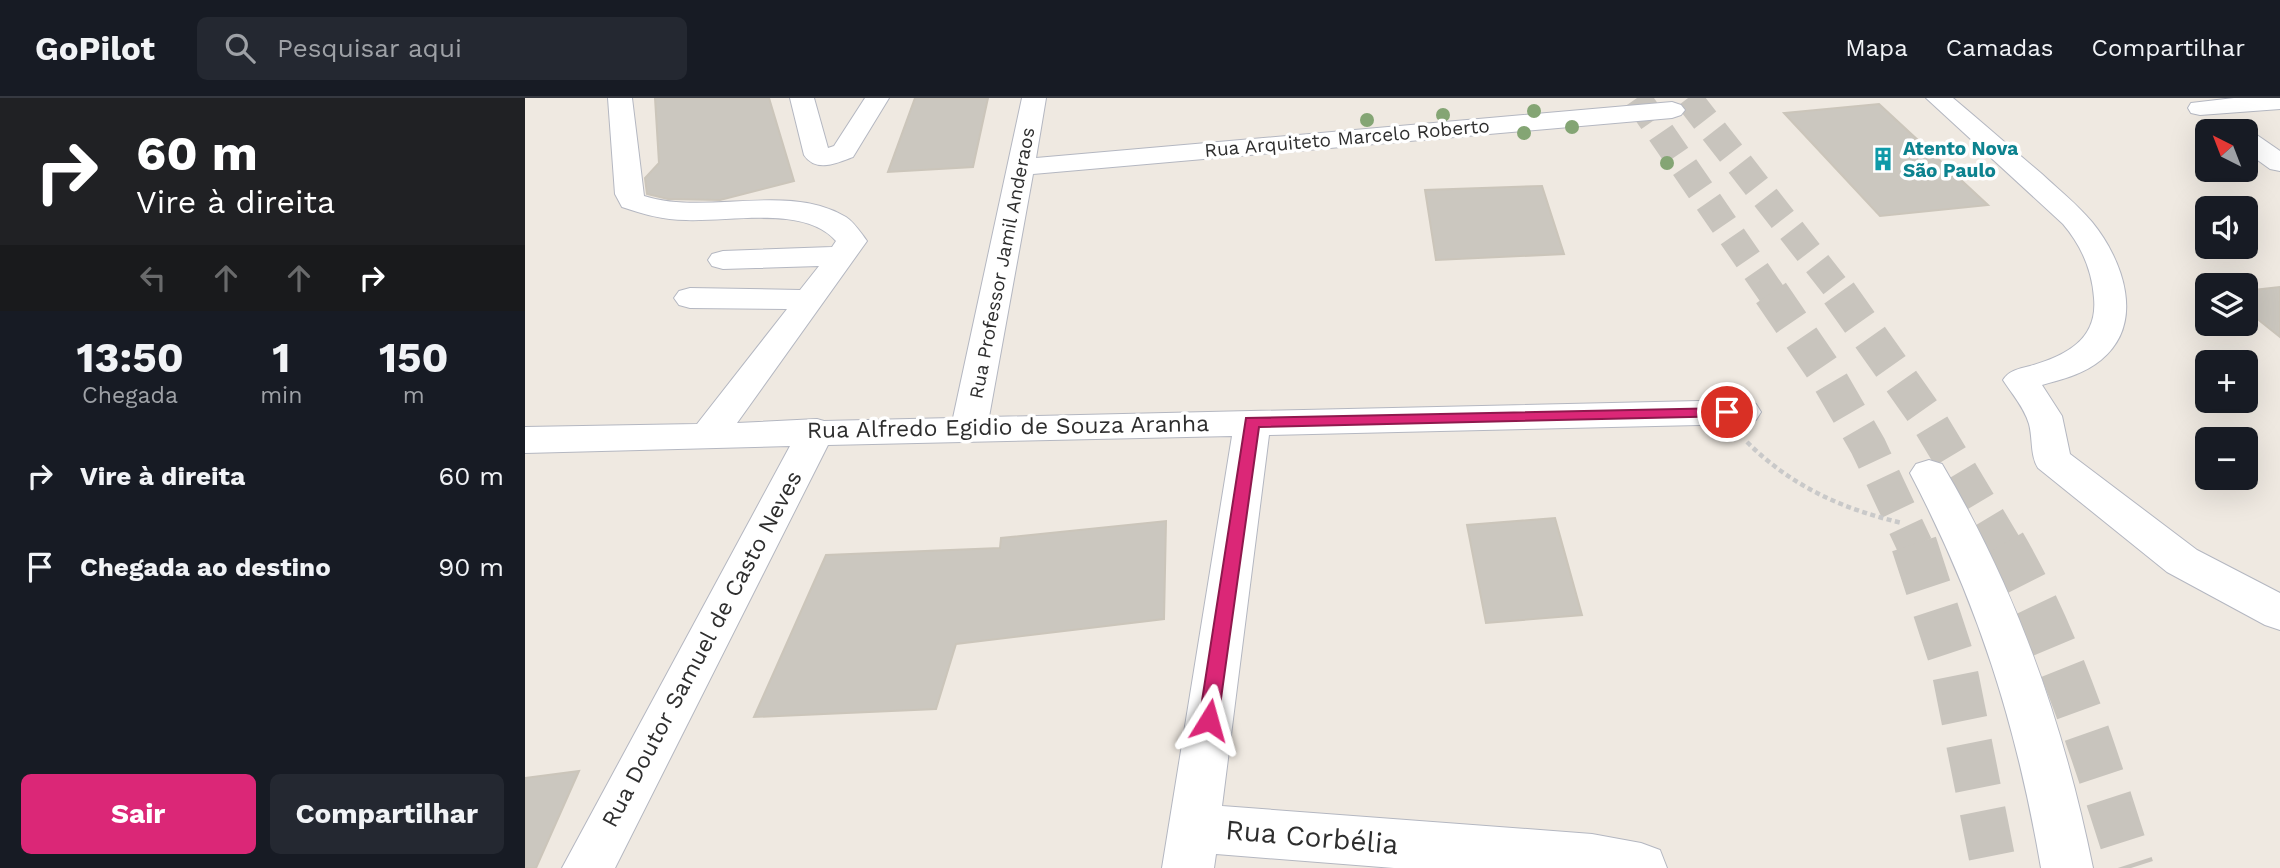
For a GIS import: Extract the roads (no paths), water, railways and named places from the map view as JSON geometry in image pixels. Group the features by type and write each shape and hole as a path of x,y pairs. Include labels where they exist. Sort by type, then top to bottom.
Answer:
{"street":[{"path":"620,98 629,194 632,201 657,211 773,209 827,217 847,231 852,241 757,376 709,434"},
{"path":"802,98 817,155 825,158 844,151 877,98"},
{"name":"Rua Professor Jamil Anderaos","path":"969,428 1034,98"},
{"path":"1938,98 2072,216 2097,252 2107,281 2111,303 2108,326 2096,346 2075,361 2019,380 2040,406 2052,432 2051,459 2182,561 2280,613"},
{"path":"2192,103 2280,102"},
{"path":"2192,103 2216,119"},
{"name":"Rua Arquiteto Marcelo Roberto","path":"1022,167 1672,110"},
{"path":"2258,148 2280,163"},
{"path":"723,260 840,256"},
{"path":"690,298 809,300"},
{"name":"Rua Alfredo Egidio de Souza Aranha","path":"525,440 817,431 1735,412"},
{"path":"1190,848 1252,422"},
{"name":"Rua Doutor Samuel de Casto Neves","path":"587,868 817,431"},
{"path":"1929,473 1952,513 2006,634 2039,731 2056,800 2067,868"},
{"name":"Rua Corbélia","path":"1190,848 1593,859 1641,868"}],"tunnel":[{"path":"1637,98 1772,294"},
{"path":"1688,98 1841,294"},
{"path":"1771,293 1825,372 1868,446 1915,546"},
{"path":"1839,293 1926,416 2004,546"},
{"path":"1914,544 1953,663 1994,868"},
{"path":"2003,544 2060,662 2131,868"}],"place":[{"name":"Atento Nova São Paulo","path":"1883,159"}]}
